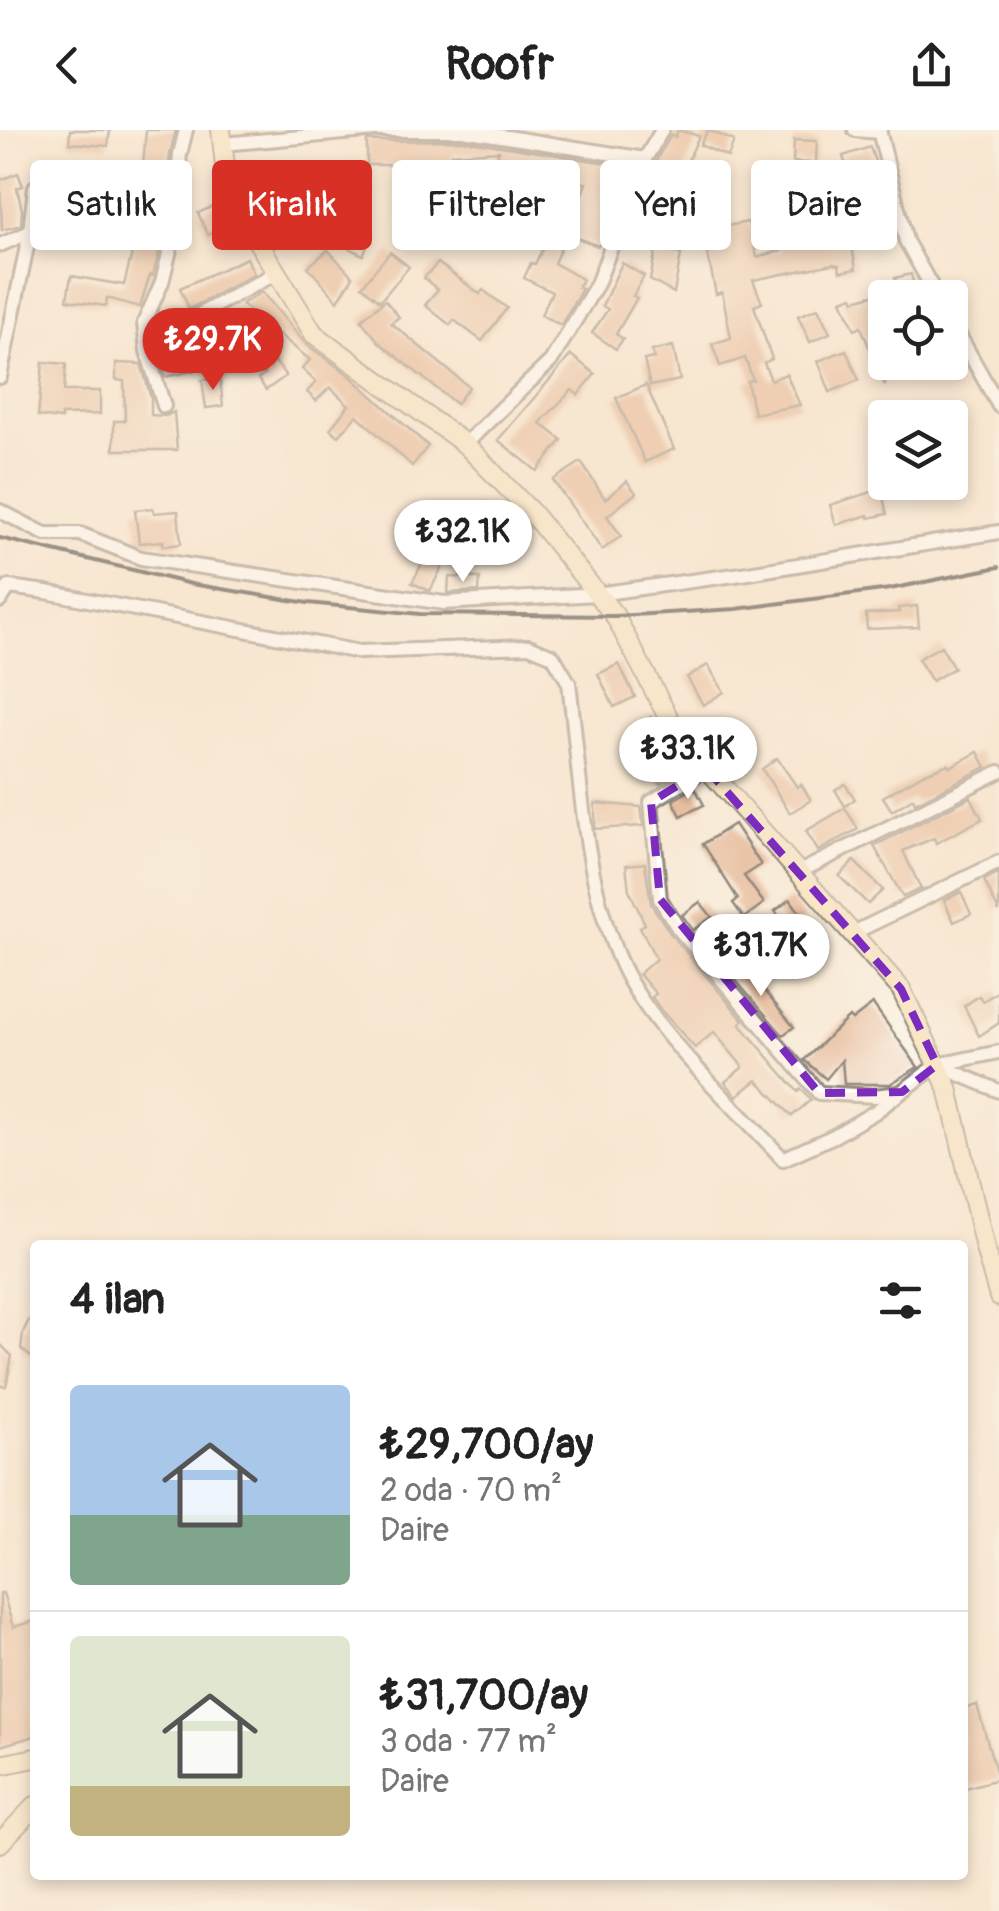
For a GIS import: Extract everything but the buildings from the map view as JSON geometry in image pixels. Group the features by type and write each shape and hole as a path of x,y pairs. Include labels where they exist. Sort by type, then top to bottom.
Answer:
{"street":[{"path":"164,406 147,351 144,323 162,282 173,238 180,154 186,130"},
{"path":"646,159 464,130 222,137 228,193 314,334 466,444 532,513 614,616 677,734 900,989 948,1088 999,1297"},
{"path":"466,444 551,361 597,284 646,159 662,130"},
{"path":"855,130 879,131 906,241 928,280"},
{"path":"0,246 30,232"},
{"path":"0,377 30,232"},
{"path":"144,323 191,319 276,273"},
{"path":"968,351 999,406"},
{"path":"0,512 45,534 80,534 141,558 444,603 597,594 999,532"},
{"path":"0,601 9,587 46,592 359,652 528,646 552,656 568,682 592,878 623,968 666,1033 783,1158 876,1112 938,1066 999,1052"},
{"path":"706,768 651,802 660,899 678,928 819,1093 875,1096 902,1092"},
{"path":"797,873 999,772"},
{"path":"851,934 999,862"},
{"path":"938,1066 999,1091"},
{"path":"0,1765 30,1759"},
{"path":"0,1843 30,1811"}],"highlighted area":[{"path":"706,768 901,989 937,1065 902,1092 819,1093 660,899 651,802"}],"railway":[{"path":"0,538 191,584 308,603 420,614 615,616 736,609 890,589 999,567"}]}
